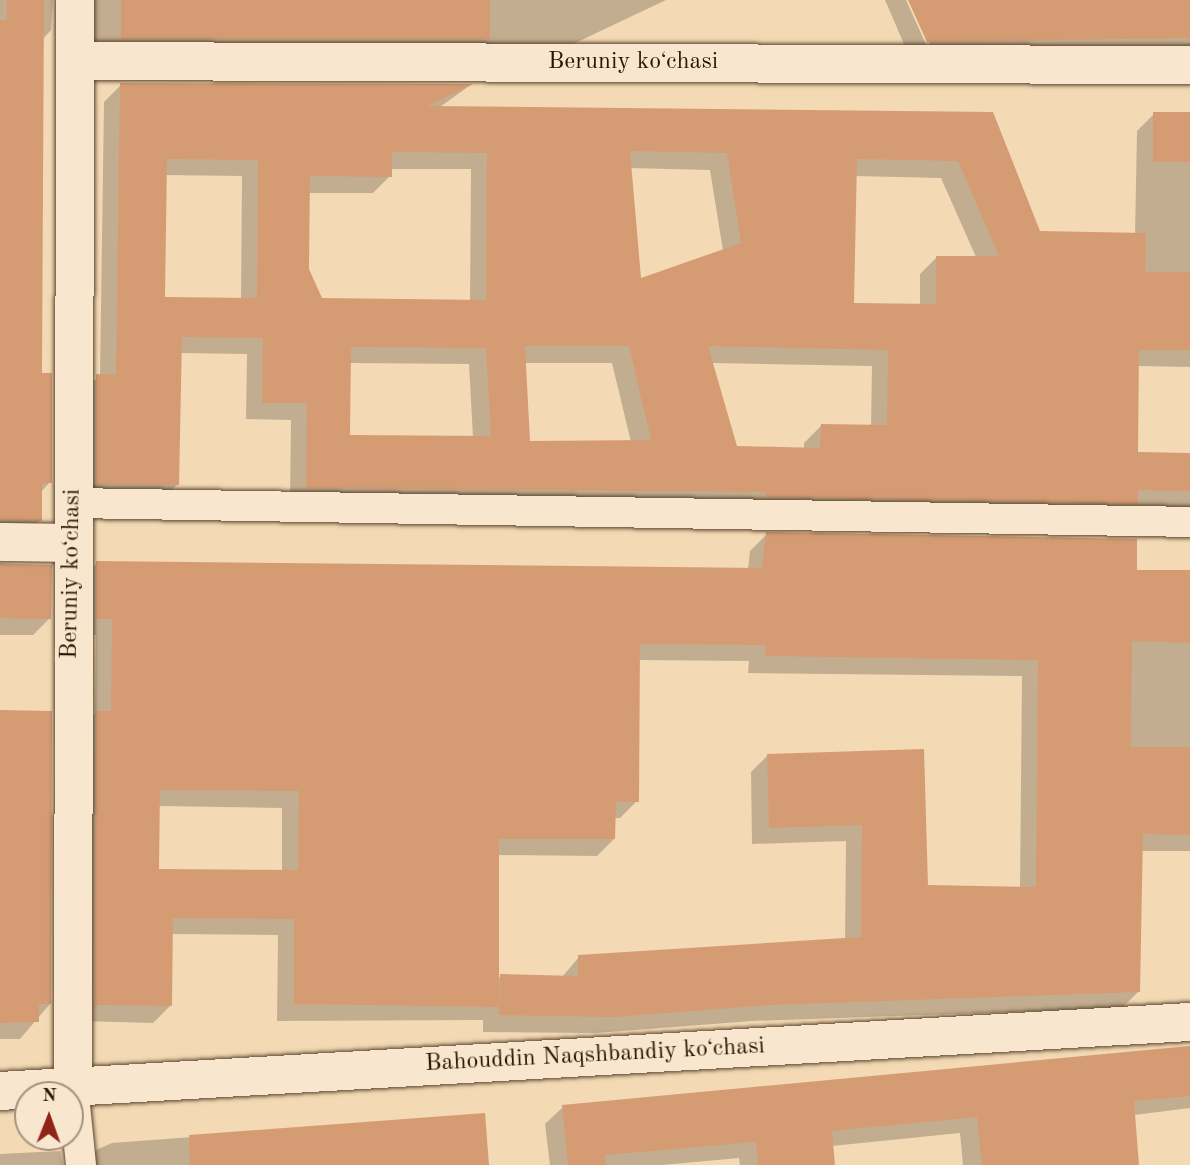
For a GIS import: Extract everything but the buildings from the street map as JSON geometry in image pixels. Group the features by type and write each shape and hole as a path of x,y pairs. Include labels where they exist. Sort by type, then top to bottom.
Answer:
{"street":[{"name":"Beruniy koʻchasi","path":"73,1081 75,0"},
{"name":"Beruniy koʻchasi","path":"75,61 1190,65"},
{"path":"0,542 72,543"},
{"name":"Bahouddin Naqshbandiy koʻchasi","path":"84,1085 1190,1022"}],"lane":[{"path":"73,503 1190,522"}]}
